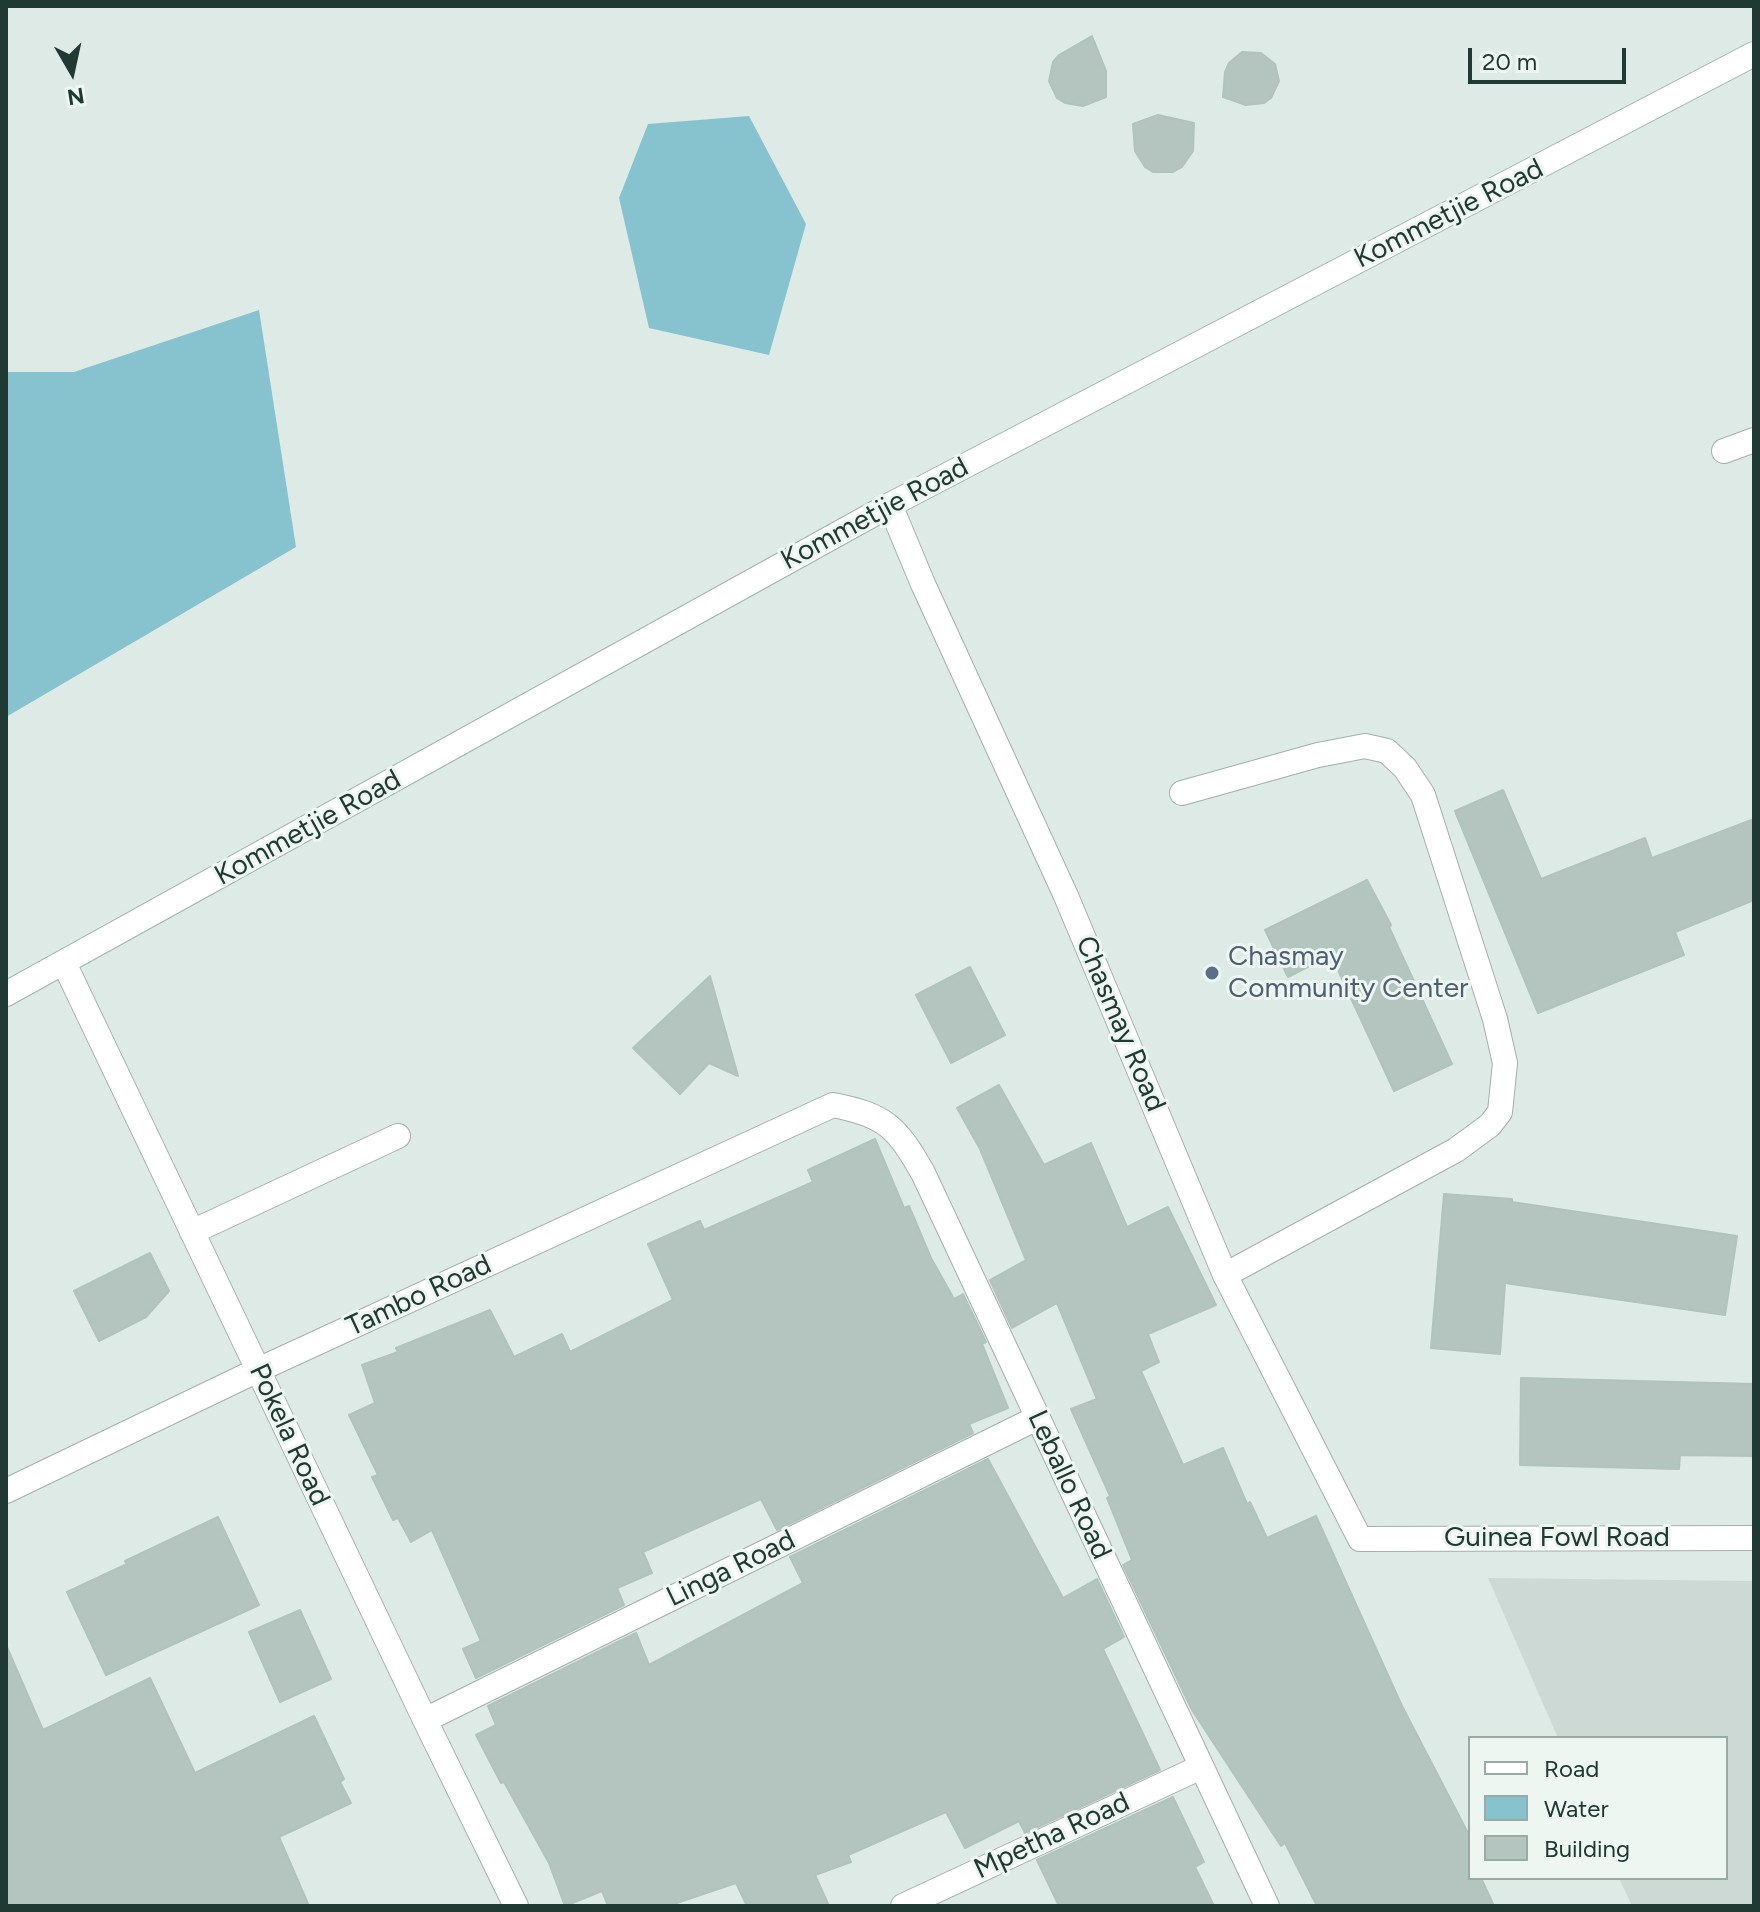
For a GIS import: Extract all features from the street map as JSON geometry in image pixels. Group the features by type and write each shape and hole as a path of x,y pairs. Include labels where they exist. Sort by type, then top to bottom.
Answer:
{"street":[{"name":"Kommetjie Road","path":"6,994 890,505 1754,54"},
{"path":"1724,451 1754,440"},
{"name":"Chasmay Road","path":"890,505 1066,896 1225,1275 1360,1539"},
{"path":"1182,793 1318,755 1365,746 1387,751 1397,758 1423,795 1487,993 1505,1063 1500,1112 1490,1125 1456,1150 1225,1275"},
{"name":"Pokela Road","path":"64,963 516,1906"},
{"name":"Tambo Road","path":"6,1491 258,1370 833,1105"},
{"name":"Leballo Road","path":"833,1105 863,1110 878,1117 897,1134 914,1157 941,1208 1267,1906"},
{"path":"192,1232 398,1136"},
{"name":"Linga Road","path":"425,1720 1037,1418"},
{"name":"Guinea Fowl Road","path":"1360,1539 1754,1538"},
{"name":"Mpetha Road","path":"903,1906 1201,1767"}],"shaded area":[{"path":"1488,1578 1754,1581 1754,1906 1632,1906 1620,1880 1728,1880 1728,1736 1557,1736"}],"water":[{"path":"749,116 806,224 769,355 649,328 619,198 648,124"},
{"path":"259,310 296,547 6,717 6,372 74,372"}],"building":[{"path":"1092,36 1106,71 1106,97 1083,106 1065,103 1057,98 1049,81 1053,62 1059,55"},
{"path":"1242,52 1261,53 1275,64 1279,81 1271,98 1264,103 1246,105 1223,97 1225,72 1229,63"},
{"path":"1158,115 1194,123 1193,151 1182,167 1173,172 1153,172 1145,167 1135,151 1133,124"},
{"path":"1503,790 1541,879 1645,838 1652,858 1754,819 1754,900 1675,932 1684,955 1538,1013 1455,811"},
{"path":"1367,880 1391,925 1389,927 1452,1064 1394,1091 1331,955 1288,977 1265,930"},
{"path":"970,967 1005,1035 951,1063 916,995"},
{"path":"710,976 738,1076 709,1063 680,1094 633,1048"},
{"path":"999,1085 1044,1165 1091,1143 1127,1227 1168,1207 1216,1305 1148,1334 1159,1362 1141,1371 1183,1465 1223,1448 1247,1504 1250,1502 1267,1538 1316,1516 1402,1706 1468,1833 1468,1880 1482,1880 1494,1906 1317,1906 1285,1843 1281,1846 1192,1710 1123,1565 1132,1560 1107,1498 1110,1496 1071,1409 1097,1399 1057,1303 1012,1328 990,1280 1026,1260 980,1149 957,1108"},
{"path":"875,1139 904,1208 909,1206 931,1258 954,1299 963,1294 986,1342 982,1344 1008,1408 969,1424 973,1433 777,1530 761,1499 643,1552 652,1573 617,1588 624,1605 476,1678 463,1649 481,1641 432,1530 411,1542 398,1518 393,1520 372,1477 378,1475 349,1415 375,1403 362,1365 490,1310 514,1357 562,1334 570,1352 673,1300 648,1244 700,1221 704,1230 813,1182 808,1170"},
{"path":"1444,1194 1512,1199 1512,1202 1737,1236 1725,1315 1505,1283 1500,1354 1431,1348"},
{"path":"150,1253 169,1291 146,1317 99,1341 74,1291"},
{"path":"1521,1378 1754,1384 1754,1456 1680,1455 1679,1469 1520,1465"},
{"path":"988,1459 1063,1598 1097,1579 1124,1637 1103,1649 1160,1770 1025,1833 1019,1821 965,1848 946,1812 848,1855 851,1862 815,1875 829,1906 747,1906 736,1883 668,1906 608,1906 602,1891 565,1906 549,1863 476,1735 496,1725 488,1706 636,1633 649,1665 803,1583 790,1557"},
{"path":"218,1517 259,1605 106,1675 67,1592"},
{"path":"300,1610 331,1679 280,1702 249,1632"},
{"path":"6,1645 43,1730 150,1678 195,1773 314,1716 344,1779 340,1782 351,1803 279,1837 309,1906 6,1906"},
{"path":"1173,1797 1204,1862 1195,1867 1214,1906 1059,1906 1037,1860"}],"place":[{"name":"Chasmay Community Center","path":"1212,973"}]}
